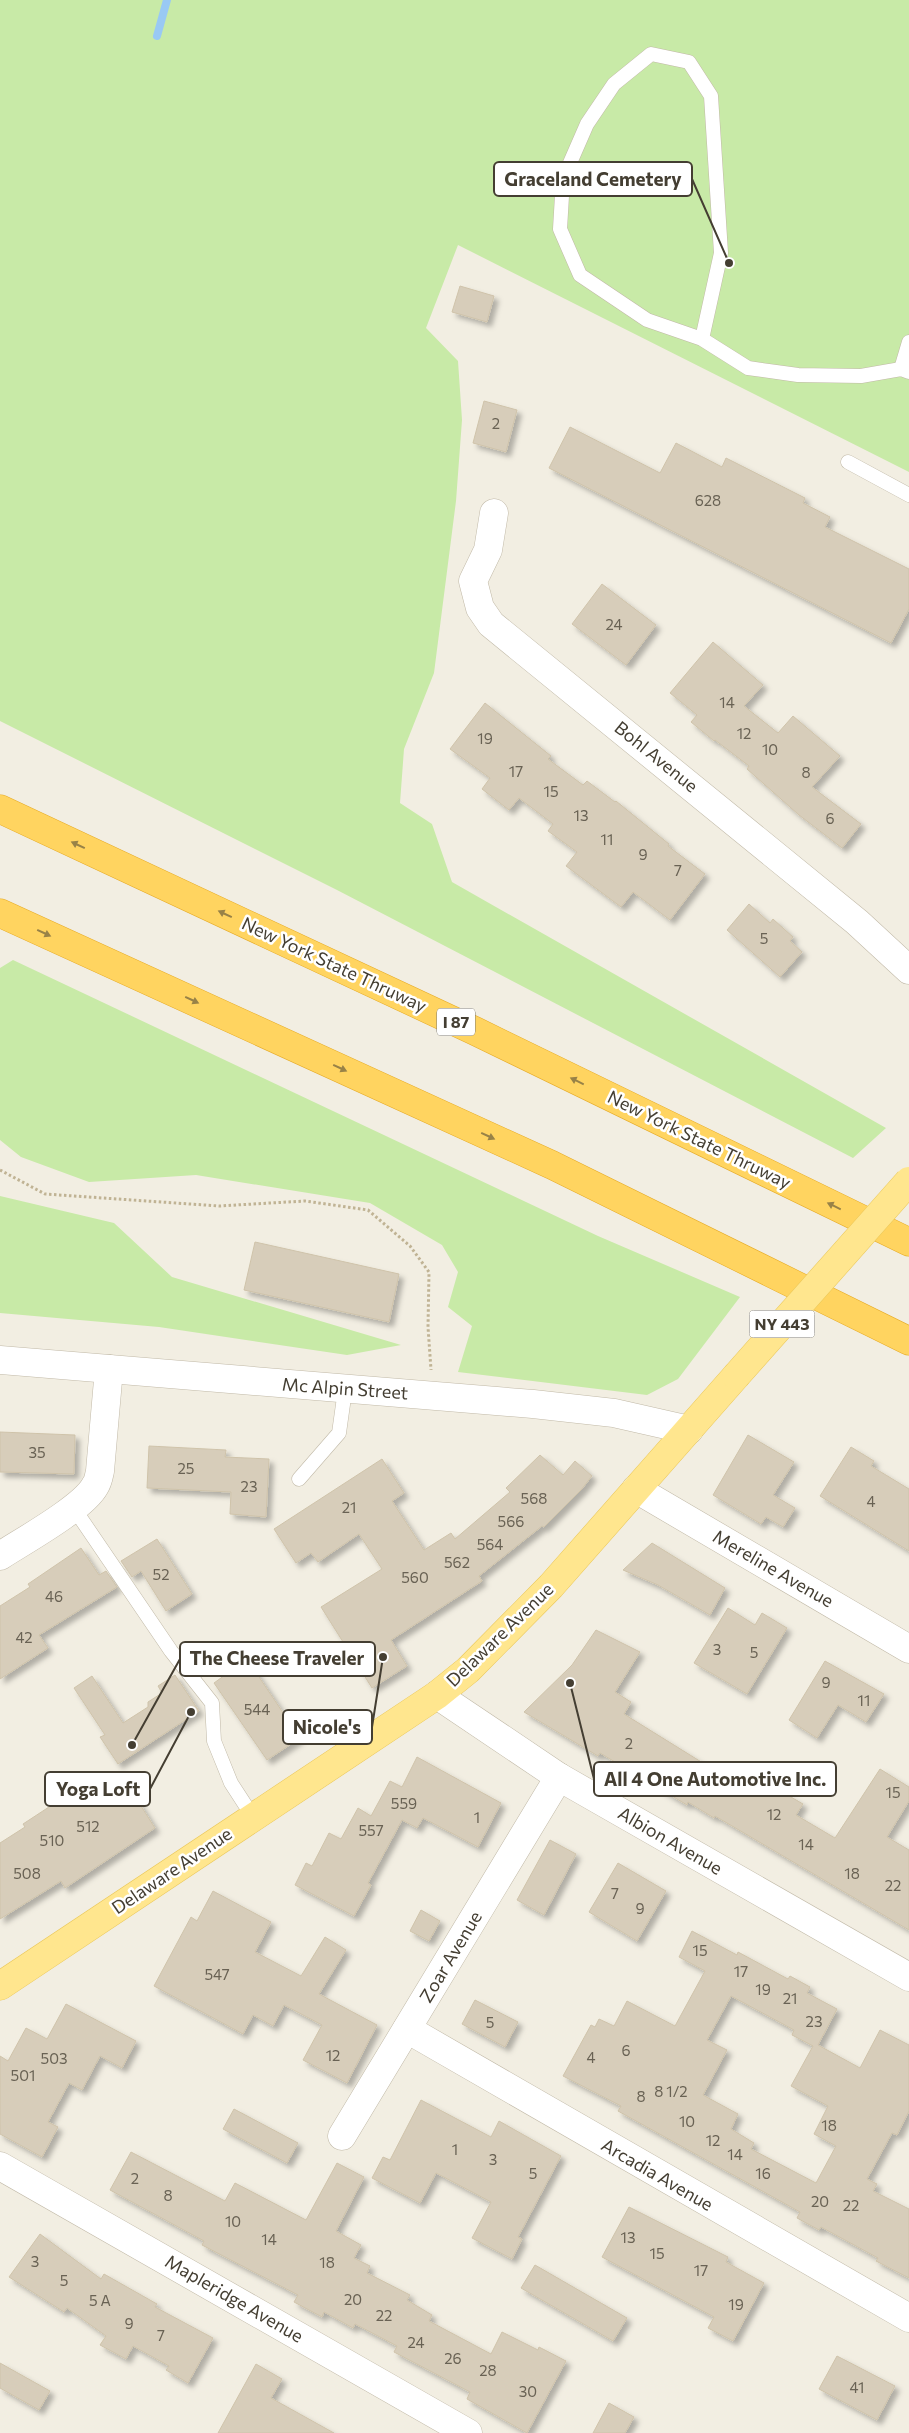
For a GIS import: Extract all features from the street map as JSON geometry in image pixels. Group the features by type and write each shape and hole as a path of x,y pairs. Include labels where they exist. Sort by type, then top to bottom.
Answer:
{"highway":[{"name":"New York State Thruway","path":"0,809 475,1031 909,1242"},
{"path":"0,912 552,1165 909,1341"}],"main road":[{"name":"Delaware Avenue","path":"0,1986 437,1695 468,1670 551,1586 909,1181"}],"street":[{"name":"Bohl Avenue","path":"494,512 488,550 473,581 480,608 492,624 850,916 909,970"},
{"name":"Mc Alpin Street","path":"0,1360 614,1413 688,1430"},
{"path":"0,1556 73,1507 96,1486 100,1471 109,1369"},
{"name":"Mereline Avenue","path":"636,1489 909,1649"},
{"name":"Albion Avenue","path":"437,1695 559,1777 909,1977"},
{"name":"Zoar Avenue","path":"342,2136 559,1777"},
{"name":"Arcadia Avenue","path":"407,2029 909,2318"},
{"name":"Mapleridge Avenue","path":"0,2166 468,2433"}],"lane":[{"path":"702,339 721,253 711,96 689,62 651,54 614,84 587,124 562,179 560,229 580,275 647,320 702,339 748,368 798,375 861,376 905,371 909,342"},
{"path":"848,462 909,495"},
{"path":"299,1479 339,1433 346,1390"},
{"path":"73,1507 171,1651 212,1703 214,1741 231,1783 253,1817"}],"path":[{"path":"0,1170 45,1194 218,1206 305,1201 368,1210 410,1246 429,1272 428,1328 433,1396"}],"green space":[{"path":"0,0 909,0 909,472 458,245 426,328 458,361 462,420 456,501 434,673 404,749 400,803 432,824 452,882 886,1128 853,1158 337,890 0,721"},
{"path":"13,960 598,1236 740,1297 678,1379 647,1395 458,1372 472,1326 448,1307 458,1272 442,1245 370,1203 196,1175 89,1182 21,1157 0,1140 0,968"},
{"path":"0,1196 114,1223 172,1277 401,1345 347,1355 159,1327 0,1313"}],"building":[{"path":"460,286 494,296 487,322 452,312"},
{"path":"484,401 517,410 506,452 473,443"},
{"path":"570,427 660,473 676,443 722,467 726,458 805,498 803,503 830,517 825,527 909,569 909,609 891,643 549,468"},
{"path":"602,584 656,625 626,665 572,624"},
{"path":"713,642 763,685 744,706 778,733 793,716 840,756 812,787 861,824 842,848 799,815 747,769 749,766 691,722 697,715 670,693"},
{"path":"485,703 551,756 548,759 583,785 587,781 616,801 669,844 668,846 705,874 670,920 633,892 621,907 566,866 577,852 548,831 553,824 519,798 509,810 482,789 490,778 450,749"},
{"path":"749,904 770,923 773,919 793,937 790,941 802,952 780,977 727,930"},
{"path":"255,1242 399,1274 389,1322 244,1290"},
{"path":"0,1432 75,1435 74,1474 0,1472"},
{"path":"748,1435 794,1462 773,1495 795,1508 783,1527 766,1517 761,1524 713,1495"},
{"path":"149,1446 226,1450 225,1457 269,1459 266,1517 230,1514 231,1492 147,1488"},
{"path":"851,1447 874,1461 871,1466 909,1489 909,1551 820,1496"},
{"path":"540,1455 563,1475 575,1461 592,1476 581,1490 544,1527 542,1526 479,1576 482,1581 391,1640 407,1666 372,1688 321,1607 382,1569 359,1534 318,1562 311,1553 296,1563 274,1529 382,1459 404,1493 392,1501 424,1550 451,1533 455,1539 510,1492 506,1488"},
{"path":"157,1539 192,1594 166,1611 141,1571 132,1577 121,1561"},
{"path":"652,1543 725,1588 710,1615 658,1585 623,1570"},
{"path":"81,1548 99,1575 106,1571 117,1587 39,1635 48,1648 0,1679 0,1606 30,1587 28,1584"},
{"path":"728,1608 755,1625 762,1613 787,1628 747,1694 694,1663"},
{"path":"596,1630 640,1652 615,1692 631,1702 624,1714 740,1786 748,1773 778,1792 779,1790 803,1804 796,1815 835,1838 880,1769 909,1787 909,1801 887,1837 909,1850 909,1930 715,1816 714,1818 688,1802 687,1805 600,1753 598,1756 524,1712 572,1665"},
{"path":"247,1659 300,1738 267,1760 214,1683"},
{"path":"825,1661 884,1694 866,1722 838,1705 817,1738 789,1720"},
{"path":"175,1675 199,1711 118,1764 100,1737 105,1735 74,1688 92,1676 123,1723 148,1707 148,1702 162,1693 158,1686"},
{"path":"417,1757 501,1803 478,1847 423,1818 417,1828 402,1820 368,1883 371,1885 354,1916 295,1885 306,1863 312,1866 329,1833 341,1839 358,1808 371,1816 390,1781 402,1787"},
{"path":"120,1773 155,1828 65,1888 61,1881 0,1919 0,1843 25,1827 23,1824 81,1786 87,1794"},
{"path":"550,1840 576,1854 544,1915 517,1900"},
{"path":"618,1863 666,1891 637,1941 589,1912"},
{"path":"213,1891 271,1922 255,1952 301,1976 325,1937 346,1950 319,1994 377,2025 347,2083 303,2060 322,2025 284,2005 273,2026 253,2015 243,2034 154,1986 191,1917 197,1921"},
{"path":"421,1910 440,1921 429,1941 410,1931"},
{"path":"692,1931 737,1955 738,1952 788,1979 790,1976 810,1987 807,1993 837,2009 818,2045 860,2068 880,2030 909,2045 909,2111 897,2135 892,2133 867,2179 877,2184 873,2191 909,2209 909,2278 876,2261 878,2258 821,2227 819,2230 797,2218 800,2212 618,2111 621,2106 563,2076 591,2025 595,2027 599,2019 614,2026 627,2001 675,2026 705,1971 679,1957","holes":["731,1996 794,2030 792,2035 813,2046 791,2086 828,2106 814,2134 836,2146 816,2183 751,2149 754,2143 731,2129 738,2114 703,2095 727,2050 707,2040"]},
{"path":"475,2000 518,2022 505,2047 462,2024"},
{"path":"66,2004 136,2041 122,2068 100,2056 82,2090 69,2083 48,2122 58,2127 42,2157 0,2134 0,2056 8,2061 26,2028 47,2039"},
{"path":"421,2100 491,2137 499,2121 561,2156 518,2237 522,2239 512,2259 472,2238 491,2202 436,2173 420,2203 372,2178 383,2157 390,2160"},
{"path":"234,2109 298,2143 287,2163 223,2129"},
{"path":"131,2152 225,2201 235,2183 306,2220 337,2163 364,2177 336,2231 361,2245 354,2258 370,2266 367,2273 410,2295 407,2300 432,2315 429,2321 491,2354 502,2332 538,2350 539,2347 566,2361 527,2433 467,2399 470,2392 394,2352 397,2346 355,2324 353,2328 324,2312 322,2317 294,2302 298,2295 202,2245 204,2241 110,2190"},
{"path":"629,2207 728,2257 726,2262 764,2283 733,2341 708,2328 714,2317 602,2257"},
{"path":"40,2234 101,2279 104,2274 157,2304 155,2307 213,2338 188,2383 166,2370 169,2366 133,2346 126,2359 100,2345 106,2336 67,2308 64,2312 9,2277"},
{"path":"535,2265 627,2318 613,2341 521,2288"},
{"path":"837,2356 895,2386 877,2420 819,2389"},
{"path":"0,2363 50,2391 39,2410 0,2388"},
{"path":"256,2364 282,2379 271,2398 334,2433 218,2433"},
{"path":"609,2403 634,2417 625,2433 593,2433"}],"waterway":[{"path":"157,36 167,0"}],"place":[{"name":"Graceland Cemetery","path":"729,263"},
{"name":"Nicole's","path":"383,1657"},
{"name":"All 4 One Automotive Inc.","path":"570,1683"},
{"name":"Yoga Loft","path":"191,1712"},
{"name":"The Cheese Traveler","path":"132,1745"}]}
